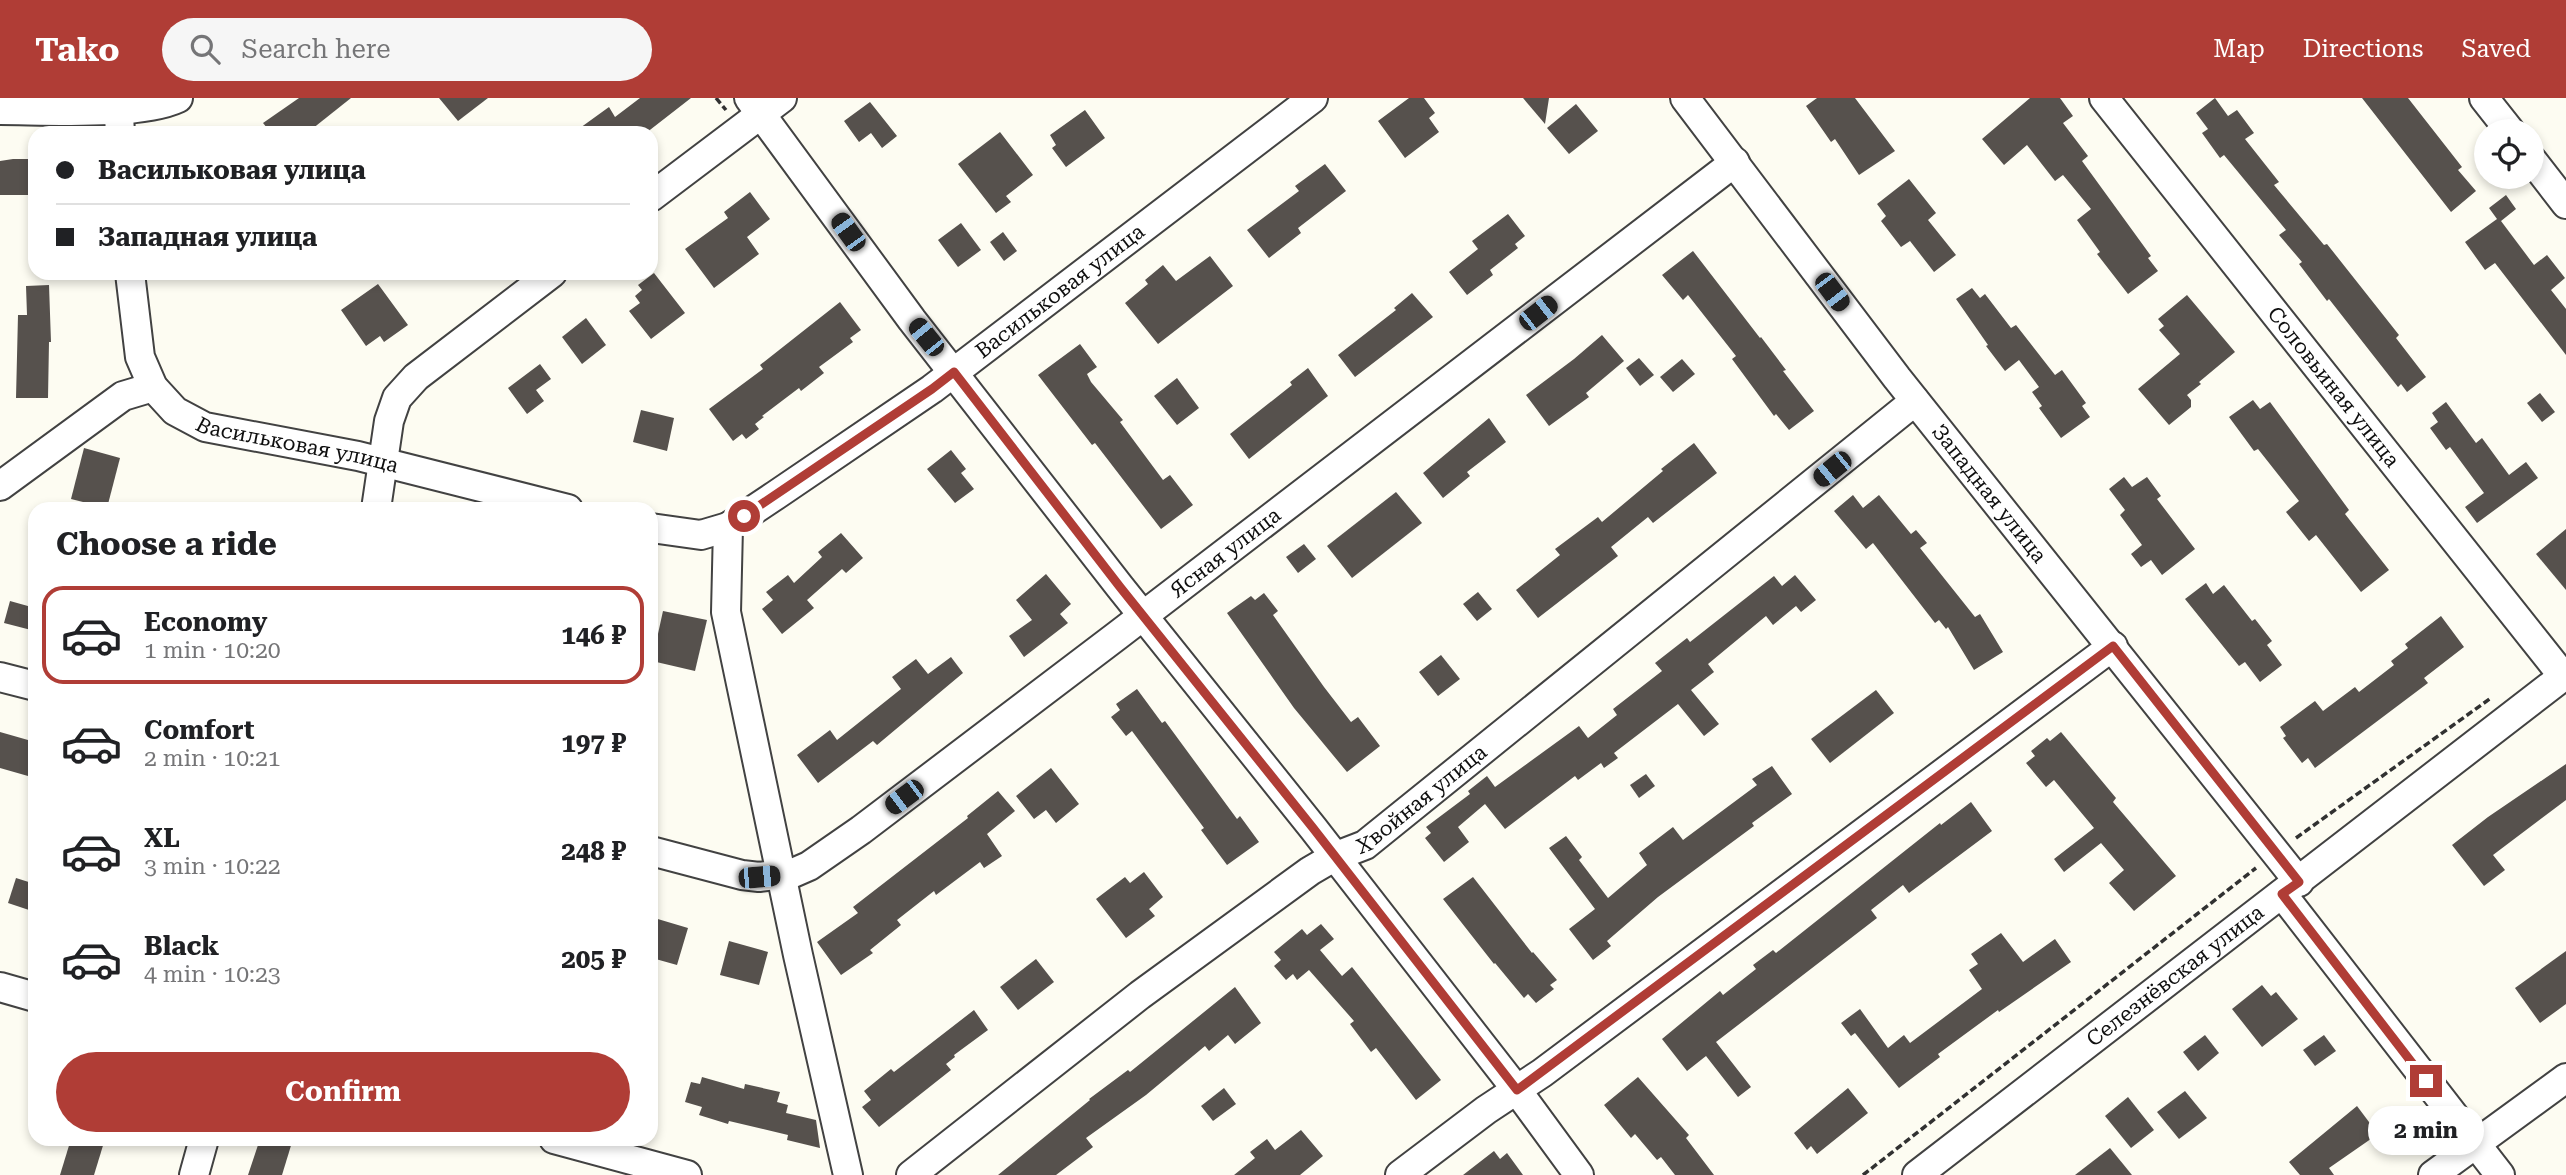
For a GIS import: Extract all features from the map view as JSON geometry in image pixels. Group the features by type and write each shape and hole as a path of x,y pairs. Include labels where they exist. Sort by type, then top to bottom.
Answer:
{"street":[{"path":"0,110 119,113 168,103 178,98"},
{"name":"Васильковая улица","path":"658,529 701,535 728,527 921,397 1313,98"},
{"name":"Западная улица","path":"1685,98 1915,401 2113,646 2275,853 2290,888 2500,1175"},
{"name":"Соловьиная улица","path":"2104,98 2564,675"},
{"path":"2484,98 2501,119"},
{"path":"658,191 764,103 912,320 1517,1090 1579,1175"},
{"name":"Ясная улица","path":"658,853 759,877 781,875 809,866 1143,616 1735,162"},
{"path":"2544,176 2566,204"},
{"name":"Васильковая улица","path":"131,280 140,357 153,387 175,411 205,426 358,456 540,502"},
{"path":"377,502 388,421 397,398 416,377 543,280"},
{"path":"0,486 123,396 153,387"},
{"name":"Хвойная улица","path":"911,1175 1140,995 1310,871 1334,857 1365,845 1915,401"},
{"path":"728,527 726,612 848,1175"},
{"path":"1400,1175 2113,646"},
{"name":"Селезнёвская улица","path":"1917,1175 2564,675"},
{"path":"0,677 28,684"},
{"path":"0,987 28,995"},
{"path":"2432,1175 2566,1078"},
{"path":"194,1175 202,1146"},
{"path":"580,1146 687,1175"}],"path":[{"path":"1863,1175 2275,853 2494,697"}],"building":[{"path":"299,98 351,98 316,126 265,126 263,123"},
{"path":"439,98 488,98 458,121"},
{"path":"640,98 691,98 655,126 583,126 609,107 615,117"},
{"path":"1409,98 1424,98 1435,113 1429,118 1439,132 1405,158 1378,121"},
{"path":"1523,98 1549,98 1545,124"},
{"path":"1817,98 1855,98 1895,151 1859,175 1835,139 1831,142 1806,106"},
{"path":"2030,98 2060,98 2073,116 2063,123 2088,156 2082,161 2151,256 2148,258 2158,271 2128,294 2097,254 2100,252 2077,220 2091,209 2063,175 2055,181 2027,145 2004,165 1982,139"},
{"path":"2215,98 2228,116 2237,110 2254,133 2245,139 2279,182 2274,185 2324,245 2327,244 2399,335 2396,338 2426,377 2407,392 2401,384 2398,387 2329,299 2327,301 2299,264 2302,262 2279,235 2286,230 2224,155 2220,158 2202,133 2208,129 2196,113"},
{"path":"2362,98 2408,98 2462,167 2458,170 2476,191 2451,212"},
{"path":"870,102 897,136 882,148 871,133 859,142 844,121"},
{"path":"1576,104 1598,131 1569,154 1547,128"},
{"path":"1085,110 1105,138 1066,167 1052,148 1056,145 1050,135"},
{"path":"1000,132 1033,175 1006,196 1011,202 996,213 958,164"},
{"path":"28,159 28,195 0,195 0,161"},
{"path":"1325,164 1346,191 1298,228 1301,233 1269,258 1247,230 1299,191 1295,186"},
{"path":"1909,179 1936,213 1928,220 1956,255 1934,272 1910,241 1901,247 1881,221 1886,216 1877,204"},
{"path":"750,192 770,219 747,237 759,254 714,288 685,249 728,218 724,212"},
{"path":"2506,195 2516,209 2501,221 2534,265 2547,255 2565,278 2551,290 2566,309 2566,355 2495,263 2485,270 2465,242 2497,219 2489,208"},
{"path":"1508,214 1525,236 1515,244 1518,248 1490,270 1493,275 1467,295 1449,272 1478,249 1472,241"},
{"path":"961,223 981,250 958,267 938,240"},
{"path":"1003,232 1017,251 1004,261 990,242"},
{"path":"1693,251 1786,370 1783,371 1814,411 1789,430 1776,414 1774,416 1732,359 1736,356 1688,295 1683,300 1662,275"},
{"path":"1210,256 1233,286 1158,344 1125,303 1148,284 1145,280 1163,265 1176,281"},
{"path":"658,278 685,313 651,339 629,311 640,303 635,296 642,290 638,285 645,280"},
{"path":"378,284 408,325 384,342 380,336 366,346 341,310"},
{"path":"49,285 51,342 48,398 16,398 18,315 27,315 26,286"},
{"path":"1972,288 1980,298 1985,294 2011,328 2016,325 2055,375 2062,370 2086,403 2082,406 2090,417 2061,438 2039,408 2042,406 2032,392 2039,387 2019,360 2005,371 1956,299"},
{"path":"1412,293 1433,317 1355,377 1338,355 1396,310 1394,308"},
{"path":"2187,295 2235,352 2187,395 2191,400 2191,407 2169,425 2138,389 2180,354 2159,330 2164,326 2158,319"},
{"path":"840,302 861,330 850,338 853,342 819,367 824,373 762,416 764,417 755,424 759,429 746,439 742,434 733,441 709,409 763,369 760,365"},
{"path":"586,318 606,345 582,364 562,337"},
{"path":"1602,335 1624,361 1586,393 1589,397 1549,426 1526,395"},
{"path":"1080,344 1097,367 1087,374 1091,382 1123,420 1120,422 1163,480 1170,475 1193,505 1161,529 1095,443 1092,445 1038,375"},
{"path":"1639,358 1654,375 1640,386 1626,368"},
{"path":"1682,359 1695,374 1673,392 1660,377"},
{"path":"540,364 551,379 536,390 544,401 527,414 508,388"},
{"path":"1308,368 1328,396 1249,459 1230,434 1292,385 1290,382"},
{"path":"1177,378 1199,408 1177,425 1154,396"},
{"path":"2540,393 2555,412 2542,422 2527,403"},
{"path":"2253,400 2260,409 2270,402 2349,510 2345,514 2389,570 2361,592 2316,535 2309,541 2286,512 2299,501 2258,449 2254,451 2229,417"},
{"path":"2446,402 2476,443 2482,438 2509,475 2526,462 2538,478 2477,523 2465,507 2484,493 2450,447 2446,450 2430,428 2438,422 2432,413"},
{"path":"641,410 674,418 667,451 633,442"},
{"path":"1489,418 1506,442 1467,472 1470,476 1443,498 1423,473"},
{"path":"1694,443 1717,473 1653,523 1648,517 1611,547 1618,556 1538,618 1516,590 1560,555 1555,549 1598,517 1602,522"},
{"path":"84,448 120,458 109,502 71,499"},
{"path":"951,450 966,469 961,473 974,489 955,503 927,469"},
{"path":"2124,477 2132,487 2147,477 2161,496 2157,499 2195,549 2162,575 2151,560 2141,567 2131,554 2142,545 2120,515 2125,510 2109,489"},
{"path":"1396,492 1422,523 1352,578 1327,546"},
{"path":"1853,495 1863,508 1879,495 1911,534 1916,530 1927,543 1920,548 1975,617 1980,614 2003,652 1974,670 1948,627 1946,629 1939,620 1935,623 1873,543 1866,549 1834,511"},
{"path":"2566,529 2566,590 2536,554"},
{"path":"841,533 863,558 846,573 842,569 807,600 814,608 782,634 762,609 773,600 766,592 788,575 794,583 822,557 818,552"},
{"path":"1304,544 1316,559 1298,573 1286,557"},
{"path":"1046,574 1071,604 1060,614 1068,623 1024,657 1009,636 1032,620 1016,600"},
{"path":"1795,575 1816,600 1801,612 1796,606 1773,625 1766,616 1708,664 1714,672 1691,690 1719,724 1704,736 1678,704 1614,753 1618,758 1604,768 1601,763 1578,780 1575,776 1505,829 1485,804 1458,827 1469,842 1444,862 1425,838 1431,833 1426,827 1470,794 1468,791 1487,776 1495,787 1579,726 1588,738 1617,715 1613,709 1662,671 1655,663 1687,638 1690,642 1774,576 1782,586"},
{"path":"2206,583 2213,594 2224,585 2252,621 2255,619 2272,641 2267,645 2282,665 2260,682 2245,662 2239,666 2185,599"},
{"path":"1478,592 1492,609 1477,621 1463,604"},
{"path":"1264,593 1278,611 1273,615 1324,687 1351,722 1358,717 1380,746 1347,772 1294,708 1227,613 1251,596 1255,600"},
{"path":"10,601 28,606 28,629 4,623"},
{"path":"663,611 707,620 695,671 658,662 658,634"},
{"path":"2441,616 2464,647 2424,678 2428,683 2315,768 2308,758 2302,763 2283,738 2286,736 2280,727 2315,701 2323,711 2355,687 2359,692 2394,665 2391,661 2408,648 2405,644"},
{"path":"1441,655 1460,679 1438,696 1419,672"},
{"path":"951,657 963,673 877,745 873,741 818,783 797,755 830,730 837,740 901,689 892,677 916,659 928,674"},
{"path":"1137,689 1162,723 1165,721 1237,819 1240,816 1259,842 1227,865 1201,830 1204,828 1132,731 1126,736 1111,717 1120,710 1116,704"},
{"path":"1876,690 1894,713 1830,763 1811,739"},
{"path":"0,732 28,740 28,776 0,768"},
{"path":"2061,732 2116,798 2113,802 2176,876 2134,911 2109,883 2124,870 2101,843 2064,872 2054,859 2094,828 2054,780 2046,787 2026,763 2035,756 2031,751 2047,738 2050,741"},
{"path":"2566,764 2566,800 2493,855 2505,870 2484,886 2452,845"},
{"path":"1772,766 1792,794 1752,823 1754,826 1658,897 1607,941 1611,946 1593,960 1569,929 1595,909 1549,848 1566,836 1582,857 1579,860 1608,898 1647,865 1639,853 1673,827 1683,840 1757,785 1752,779"},
{"path":"1051,768 1079,804 1056,823 1046,810 1034,819 1016,796"},
{"path":"1646,774 1655,786 1639,798 1630,785"},
{"path":"998,791 1015,811 987,834 1002,856 984,868 980,862 936,895 934,891 897,920 901,925 870,950 873,953 841,975 817,942 858,913 853,907 968,818 967,816"},
{"path":"1971,802 1992,831 1909,893 1903,885 1871,910 1877,918 1716,1042 1751,1087 1738,1097 1706,1056 1687,1071 1662,1039 1720,991 1723,995 1756,969 1753,965 1773,950 1776,953 1940,823 1941,825"},
{"path":"1144,872 1163,897 1149,909 1155,916 1126,938 1096,899 1125,877 1130,883"},
{"path":"1473,877 1532,953 1557,980 1550,985 1554,989 1536,1003 1528,994 1524,998 1443,899"},
{"path":"16,878 28,882 28,910 8,903"},
{"path":"658,919 688,928 677,965 658,960"},
{"path":"1321,924 1334,939 1320,950 1342,976 1352,967 1441,1080 1416,1100 1376,1048 1371,1052 1350,1024 1354,1021 1309,970 1297,980 1293,974 1286,980 1274,966 1281,960 1274,952 1302,929 1307,935"},
{"path":"2001,933 2023,962 2055,939 2071,962 1999,1012 1998,1010 1938,1054 1940,1057 1899,1088 1855,1033 1851,1036 1841,1023 1860,1009 1888,1048 1904,1035 1910,1043 1982,989 1969,970 1978,964 1971,954"},
{"path":"729,941 768,952 759,985 720,975"},
{"path":"2566,951 2566,1004 2540,1023 2515,988"},
{"path":"1036,959 1054,982 1018,1010 1000,987"},
{"path":"2262,985 2271,996 2276,992 2298,1019 2262,1047 2232,1009"},
{"path":"1235,987 1261,1023 1235,1044 1228,1035 1209,1051 1205,1046 1146,1095 1086,1138 1093,1147 1056,1175 998,1175 1089,1099 1128,1070 1130,1072"},
{"path":"974,1010 988,1030 954,1055 946,1064 951,1070 879,1127 862,1107 871,1100 864,1091 891,1069 894,1072"},
{"path":"2205,1035 2219,1053 2198,1071 2183,1052"},
{"path":"2324,1035 2336,1051 2315,1066 2303,1050"},
{"path":"702,1077 744,1089 745,1084 780,1092 777,1102 788,1105 786,1113 816,1120 820,1148 787,1140 788,1135 729,1121 728,1124 699,1115 702,1107 685,1102 691,1082 700,1084"},
{"path":"1638,1077 1689,1135 1686,1138 1714,1175 1675,1175 1661,1157 1657,1160 1635,1134 1631,1138 1604,1105"},
{"path":"1224,1088 1236,1104 1213,1121 1201,1106"},
{"path":"1848,1088 1868,1113 1817,1154 1811,1146 1807,1150 1794,1133"},
{"path":"2185,1091 2207,1118 2179,1139 2157,1112"},
{"path":"2128,1097 2154,1130 2131,1148 2105,1116"},
{"path":"2357,1106 2378,1134 2329,1168 2334,1175 2300,1175 2289,1162"},
{"path":"1301,1130 1323,1156 1300,1175 1234,1175 1255,1158 1250,1152 1267,1139 1275,1150"},
{"path":"69,1146 103,1146 94,1175 60,1175"},
{"path":"258,1146 291,1146 282,1175 248,1175"},
{"path":"2110,1148 2132,1175 2075,1175"},
{"path":"1494,1151 1500,1159 1507,1153 1523,1175 1463,1175"}],"route":[{"path":"744,516 954,372 1517,1090 2113,646 2299,882 2282,894 2426,1081"}]}
